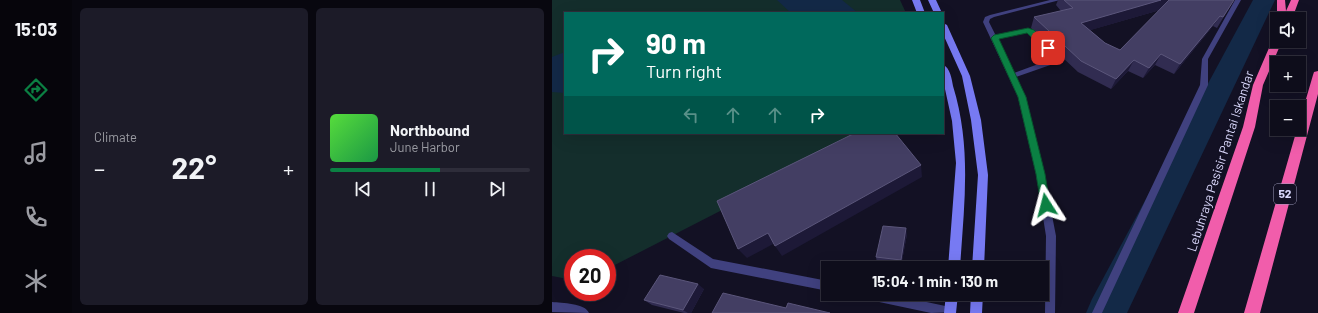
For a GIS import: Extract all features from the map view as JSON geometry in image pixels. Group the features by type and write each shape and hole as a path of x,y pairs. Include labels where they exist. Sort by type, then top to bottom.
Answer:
{"highway":[{"path":"1281,0 1282,12"},
{"path":"1290,12 1295,0"},
{"name":"Lebuhraya Pesisir Pantai Iskandar","path":"1186,313 1250,127 1258,85 1274,48"},
{"name":"52","path":"1252,313 1318,75"}],"street":[{"path":"916,0 921,12"},
{"path":"932,0 938,12"},
{"path":"944,27 966,76 976,120 983,175 978,261"},
{"path":"944,70 948,80 957,121 961,175 955,261"},
{"path":"950,313 951,301"},
{"path":"976,313 977,301"}],"lane":[{"path":"1049,261 1051,236 1040,174 1022,97 986,22 987,18 1057,0"},
{"path":"1096,313 1204,85 1206,73 1204,64 1205,59 1238,0"},
{"path":"994,38 1028,30 1032,32 1056,59 1012,76"},
{"path":"672,236 711,263 821,285"},
{"path":"896,301 950,313"},
{"path":"1048,301 1050,313"},
{"path":"552,307 581,312"}],"green space":[{"path":"552,0 900,0 906,12 564,12 564,134 870,134 616,264 616,249 564,249 564,278 552,276"}],"water":[{"path":"777,0 842,0 857,12 790,12"},
{"path":"564,52 564,93 552,92 552,57"}],"building":[{"path":"1064,0 1161,0 1081,23 1105,43 1120,50 1169,0 1234,0 1223,17 1220,16 1180,64 1161,54 1149,68 1134,60 1116,79 1081,61 1034,17 1073,8"},
{"path":"853,134 896,134 921,165 775,246 768,233 738,249 717,201"},
{"path":"883,226 906,228 901,260 876,257"},
{"path":"660,275 698,284 683,310 644,300"},
{"path":"723,293 786,308 788,303 830,313 712,313"}],"waterway":[{"path":"1106,313 1264,0"}],"route":[{"path":"1046,205 1022,97 994,38 1028,30 1048,48"}]}
